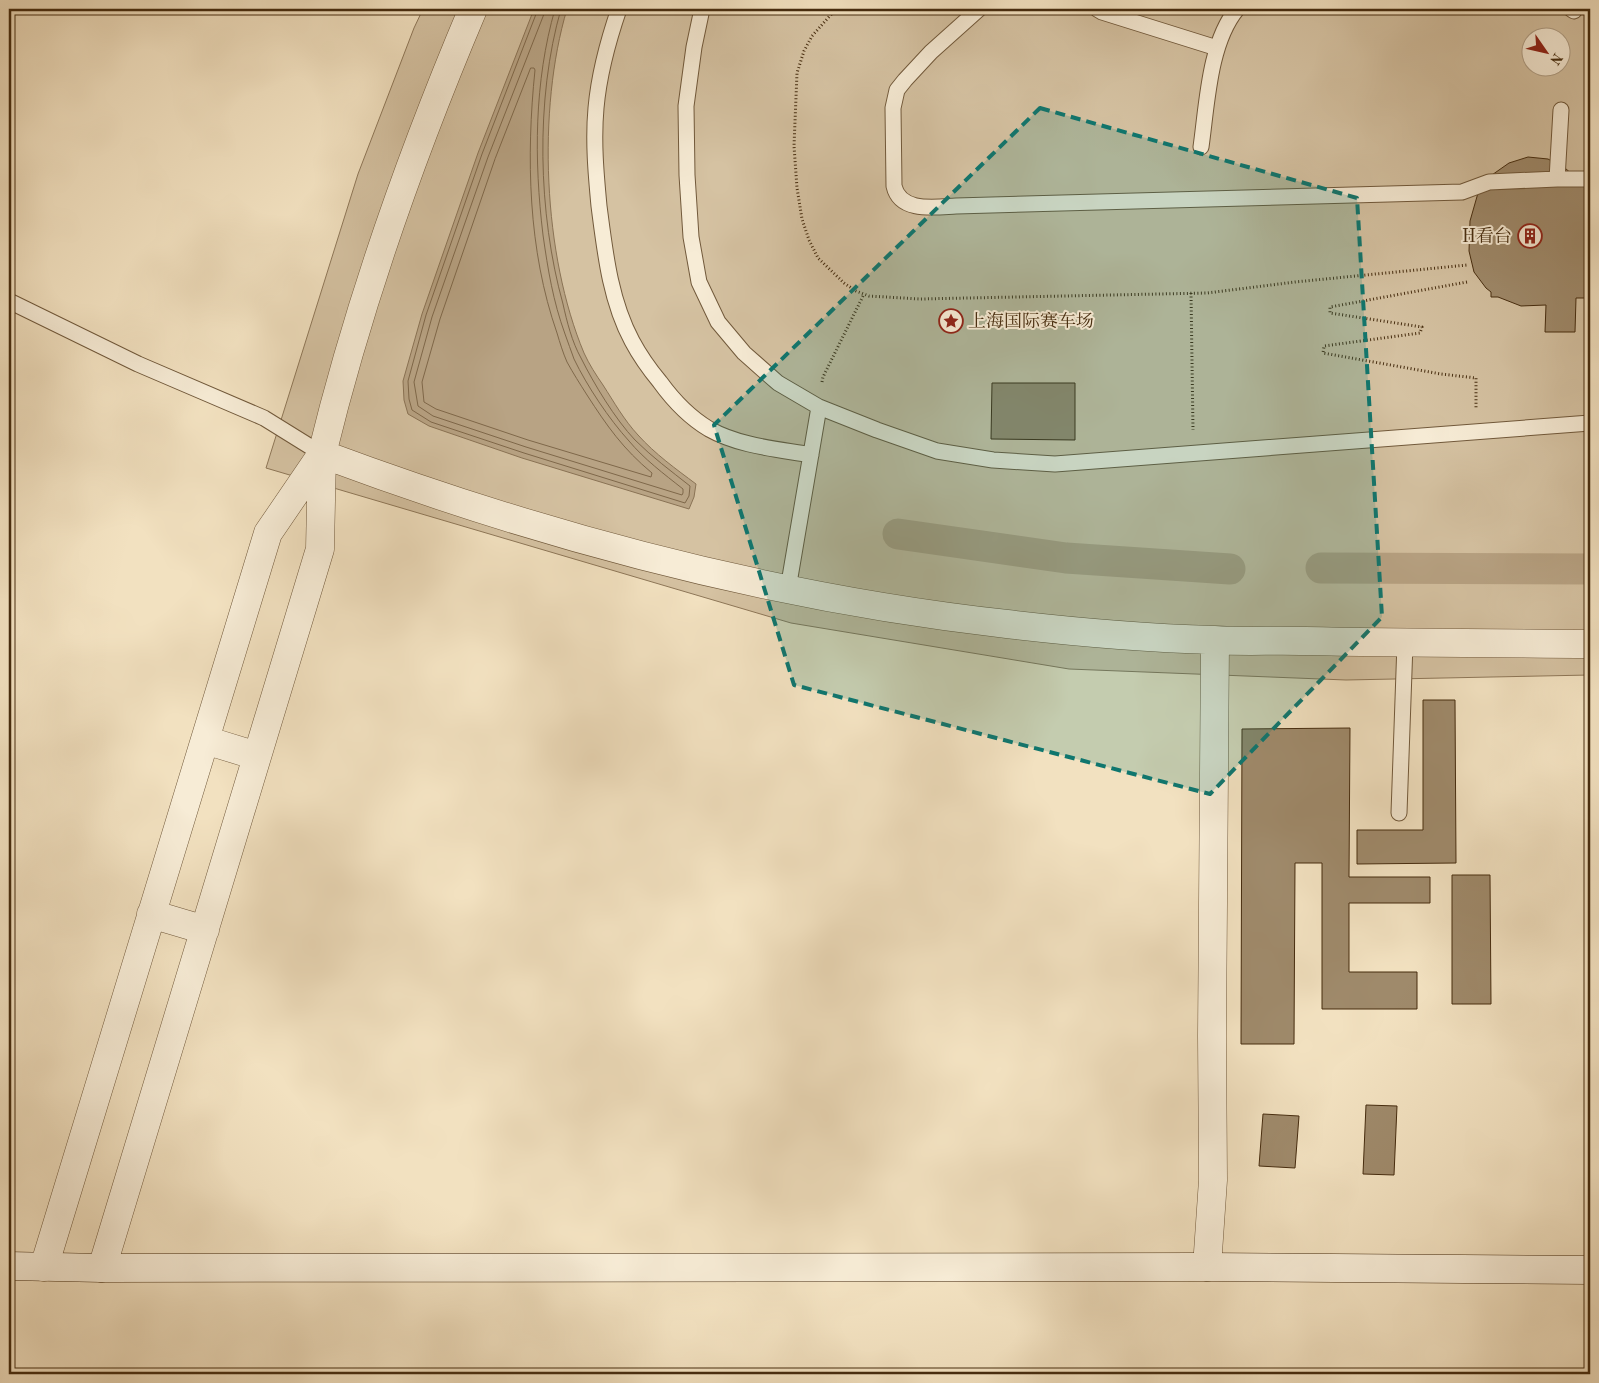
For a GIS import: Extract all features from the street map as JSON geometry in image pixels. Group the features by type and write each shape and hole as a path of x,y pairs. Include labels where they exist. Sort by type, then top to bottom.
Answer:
{"street":[{"path":"102,1268 320,550 322,454 336,396 386,236 448,69 473,9"},
{"path":"322,454 384,477 530,524 670,562 788,589 865,603 999,623 1127,635 1215,640 1590,644"},
{"path":"44,1267 268,533 322,454"},
{"path":"1207,1267 1212,1180 1215,640"},
{"path":"205,740 257,756"},
{"path":"151,914 205,930"},
{"path":"9,1266 102,1268 1207,1267 1590,1270"}],"lane":[{"path":"619,9 601,71 594,141 596,178 610,276 619,309 632,341 673,400 709,429 754,445 811,455"},
{"path":"702,9 694,48 686,106 687,175 691,237 699,282 718,322 744,353 778,384 819,407 877,430 938,450 993,460 1055,464 1590,423"},
{"path":"979,9 931,52 897,90 894,108 894,186 900,198 905,202 925,207 1462,192 1489,182 1590,179"},
{"path":"1097,9 1217,48"},
{"path":"1201,147 1217,48 1225,27 1237,9"},
{"path":"1557,179 1561,110"},
{"path":"9,301 138,364 264,418 322,454"},
{"path":"788,589 819,407"},
{"path":"1399,814 1404,643"}],"path":[{"path":"836,9 812,36 804,51 797,73 794,146 797,188 806,233 818,258 844,283 856,291 869,296 920,299 1191,293 1468,265"},
{"path":"1467,282 1330,307 1330,313 1422,327 1420,333 1324,346 1323,353 1441,374 1476,378 1476,432"},
{"path":"1191,293 1193,453"},
{"path":"823,377 864,294"}],"highlighted area":[{"path":"1040,108 1357,198 1382,617 1210,794 794,685 714,425"}],"shaded area":[{"name":"上海国际赛车场","path":"423,9 1590,9 1590,675 1346,680 1069,669 791,623 266,468 358,174"}],"water":[{"path":"534,9 567,9 557,49 551,92 548,136 553,228 560,272 570,314 588,361 628,423 651,449 696,484 694,497 689,509 522,458 429,426 408,414 404,400 403,381 422,314 478,153"}],"building":[{"name":"H看台","path":"1528,157 1548,159 1565,168 1586,189 1590,188 1590,298 1576,298 1575,332 1545,332 1546,305 1521,306 1498,297 1491,297 1491,292 1474,272 1469,251 1470,221 1478,193 1489,177 1509,163"},
{"path":"992,383 1075,383 1075,440 991,439"},
{"path":"1423,700 1455,700 1456,863 1357,864 1357,830 1423,830"},
{"path":"1350,728 1349,877 1430,877 1430,903 1349,903 1349,972 1417,972 1417,1009 1322,1009 1322,863 1295,863 1294,1044 1241,1044 1242,729"},
{"path":"1452,875 1490,875 1491,1004 1452,1004"},
{"path":"1366,1105 1397,1106 1394,1175 1363,1174"},
{"path":"1263,1114 1299,1116 1295,1168 1259,1166"}],"waterway":[{"path":"898,534 1066,558 1230,569"},
{"path":"1321,568 1590,569"}],"place":[{"name":"H看台","path":"1530,236"},
{"name":"上海国际赛车场","path":"951,321"}]}
